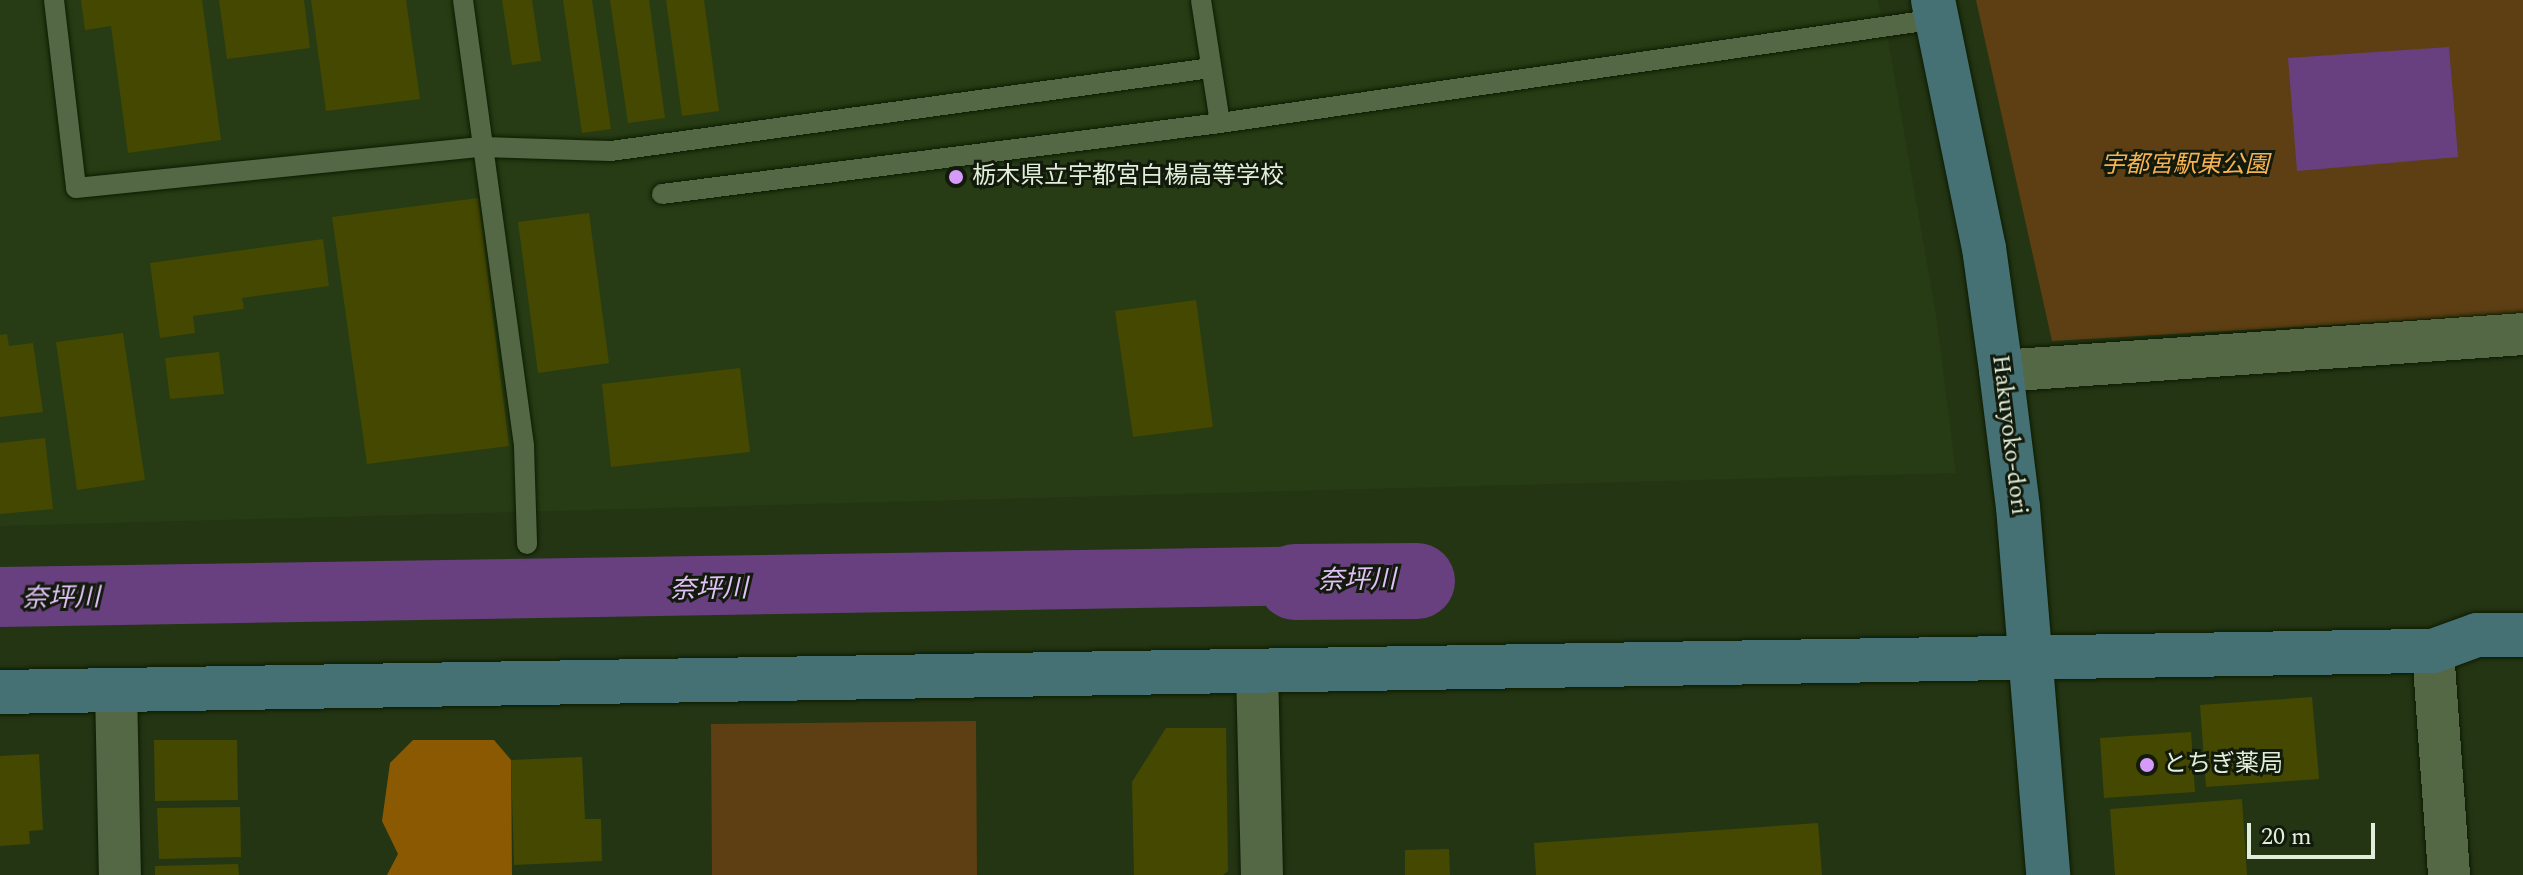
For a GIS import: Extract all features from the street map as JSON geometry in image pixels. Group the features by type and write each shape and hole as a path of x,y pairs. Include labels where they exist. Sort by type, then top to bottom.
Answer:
{"street":[{"name":"Hakuyoko-dori","path":"1935,10 1984,248 2001,371 2018,507 2048,875"},
{"path":"2001,371 2523,334"},
{"path":"0,692 2433,651 2477,635 2523,635"},
{"path":"2433,651 2478,666 2523,665"},
{"path":"2433,651 2449,875"},
{"path":"1257,671 1262,875"},
{"path":"116,689 120,875"}],"lane":[{"path":"54,0 76,188 483,147 611,151 1211,68"},
{"path":"463,0 524,447 527,544"},
{"path":"1201,0 1220,123"},
{"path":"662,194 1220,123 1935,10"}],"shaded area":[{"name":"栃木県立宇都宮白楊高等学校","path":"0,0 1877,0 1887,34 1937,321 1956,473 0,526"},
{"path":"413,740 494,740 511,760 512,875 387,875 398,854 382,821 390,763"}],"green space":[{"name":"宇都宮駅東公園","path":"1976,0 2523,0 2523,314 2052,341"},
{"path":"976,721 977,875 712,875 711,724"}],"water":[{"path":"2449,47 2458,157 2297,171 2288,58"},
{"path":"1339,546 1401,558 1401,598 1311,605 0,627 0,567"}],"building":[{"path":"81,0 202,0 221,140 128,153 111,26 85,30"},
{"path":"219,0 304,0 310,48 227,59"},
{"path":"311,0 406,0 420,99 326,111"},
{"path":"502,0 532,0 541,61 512,65"},
{"path":"563,0 592,0 611,129 582,133"},
{"path":"610,0 649,0 665,118 628,123"},
{"path":"666,0 704,0 719,111 682,116"},
{"path":"478,198 509,446 367,464 332,217"},
{"path":"589,213 609,363 538,373 518,222"},
{"path":"323,239 329,286 242,298 244,309 193,316 195,333 160,338 150,263"},
{"path":"1196,300 1213,427 1133,437 1115,311"},
{"path":"123,333 145,480 77,490 56,342"},
{"path":"7,334 9,346 33,343 43,412 0,417 0,335"},
{"path":"219,352 224,394 170,399 165,358"},
{"path":"740,368 750,452 611,467 602,384"},
{"path":"45,438 53,509 0,514 0,443"},
{"path":"2312,697 2319,779 2206,787 2200,705"},
{"path":"1166,728 1226,728 1228,871 1223,875 1134,875 1132,782"},
{"name":"とちぎ薬局","path":"2191,732 2195,792 2104,798 2100,738"},
{"path":"154,740 237,740 238,800 155,801"},
{"path":"39,754 43,830 29,831 30,844 0,846 0,756"},
{"path":"582,757 585,819 601,819 602,861 514,865 511,760"},
{"path":"2242,799 2247,875 2115,875 2110,809"},
{"path":"240,807 241,857 159,859 157,808"},
{"path":"1818,823 1822,875 1536,875 1534,843"},
{"path":"1449,849 1450,875 1405,875 1405,850"},
{"path":"238,864 239,875 155,875 155,866"}],"waterway":[{"name":"奈坪川","path":"1295,582 1417,581"}],"place":[{"name":"栃木県立宇都宮白楊高等学校","path":"956,177"},
{"name":"とちぎ薬局","path":"2147,765"}]}
